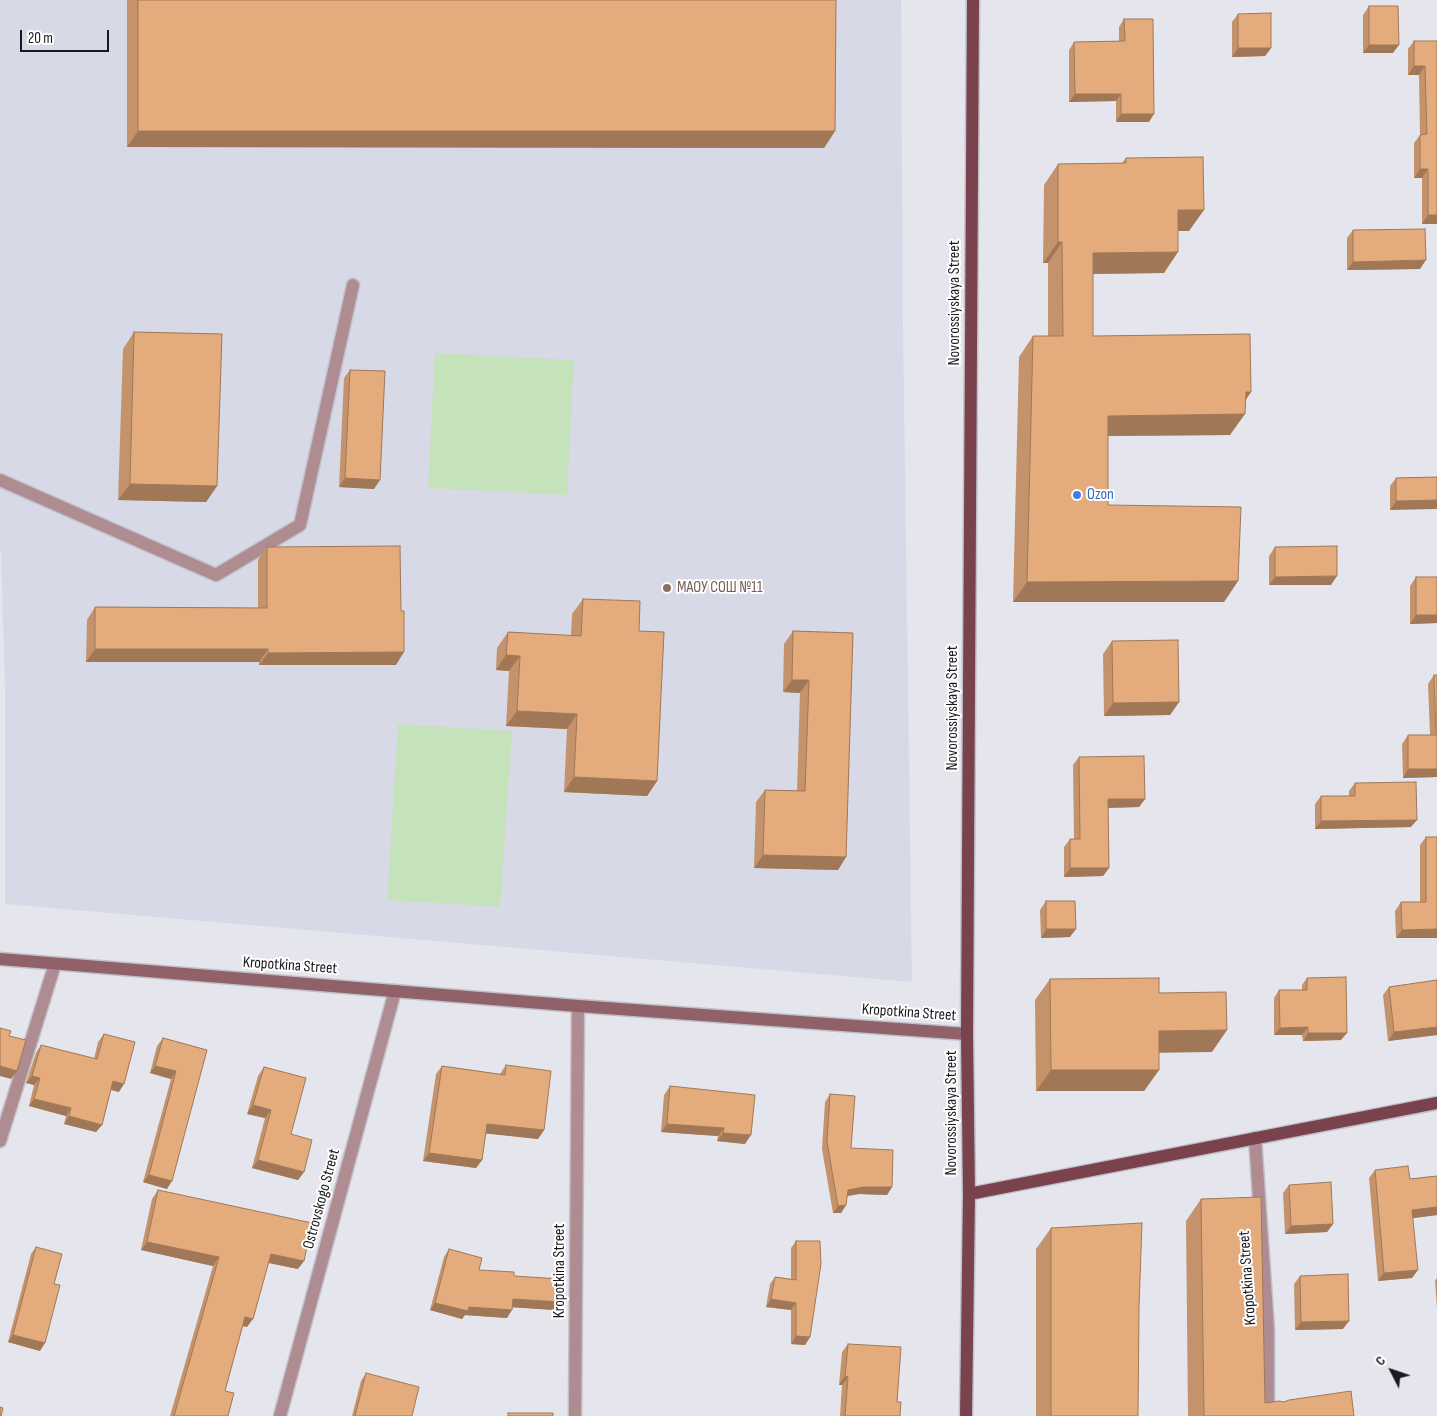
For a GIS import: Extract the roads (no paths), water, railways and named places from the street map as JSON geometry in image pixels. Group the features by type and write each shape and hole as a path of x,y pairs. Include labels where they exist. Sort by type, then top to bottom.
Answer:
{"main road":[{"name":"Novorossiyskaya Street","path":"966,1416 969,1194 968,1034 973,0"},
{"name":"Kropotkina Street","path":"0,959 578,1006 968,1034"},
{"path":"969,1194 1437,1103"}],"street":[{"path":"0,480 216,575 300,525 354,285"},
{"path":"0,1141 55,964"},
{"name":"Ostrovskogo Street","path":"280,1416 396,991"},
{"name":"Kropotkina Street","path":"575,1416 578,1006"},
{"name":"Kropotkina Street","path":"1255,1138 1268,1330 1268,1416"}],"place":[{"name":"Ozon","path":"1077,495"},
{"name":"МАОУ СОШ №11","path":"667,588"}]}
